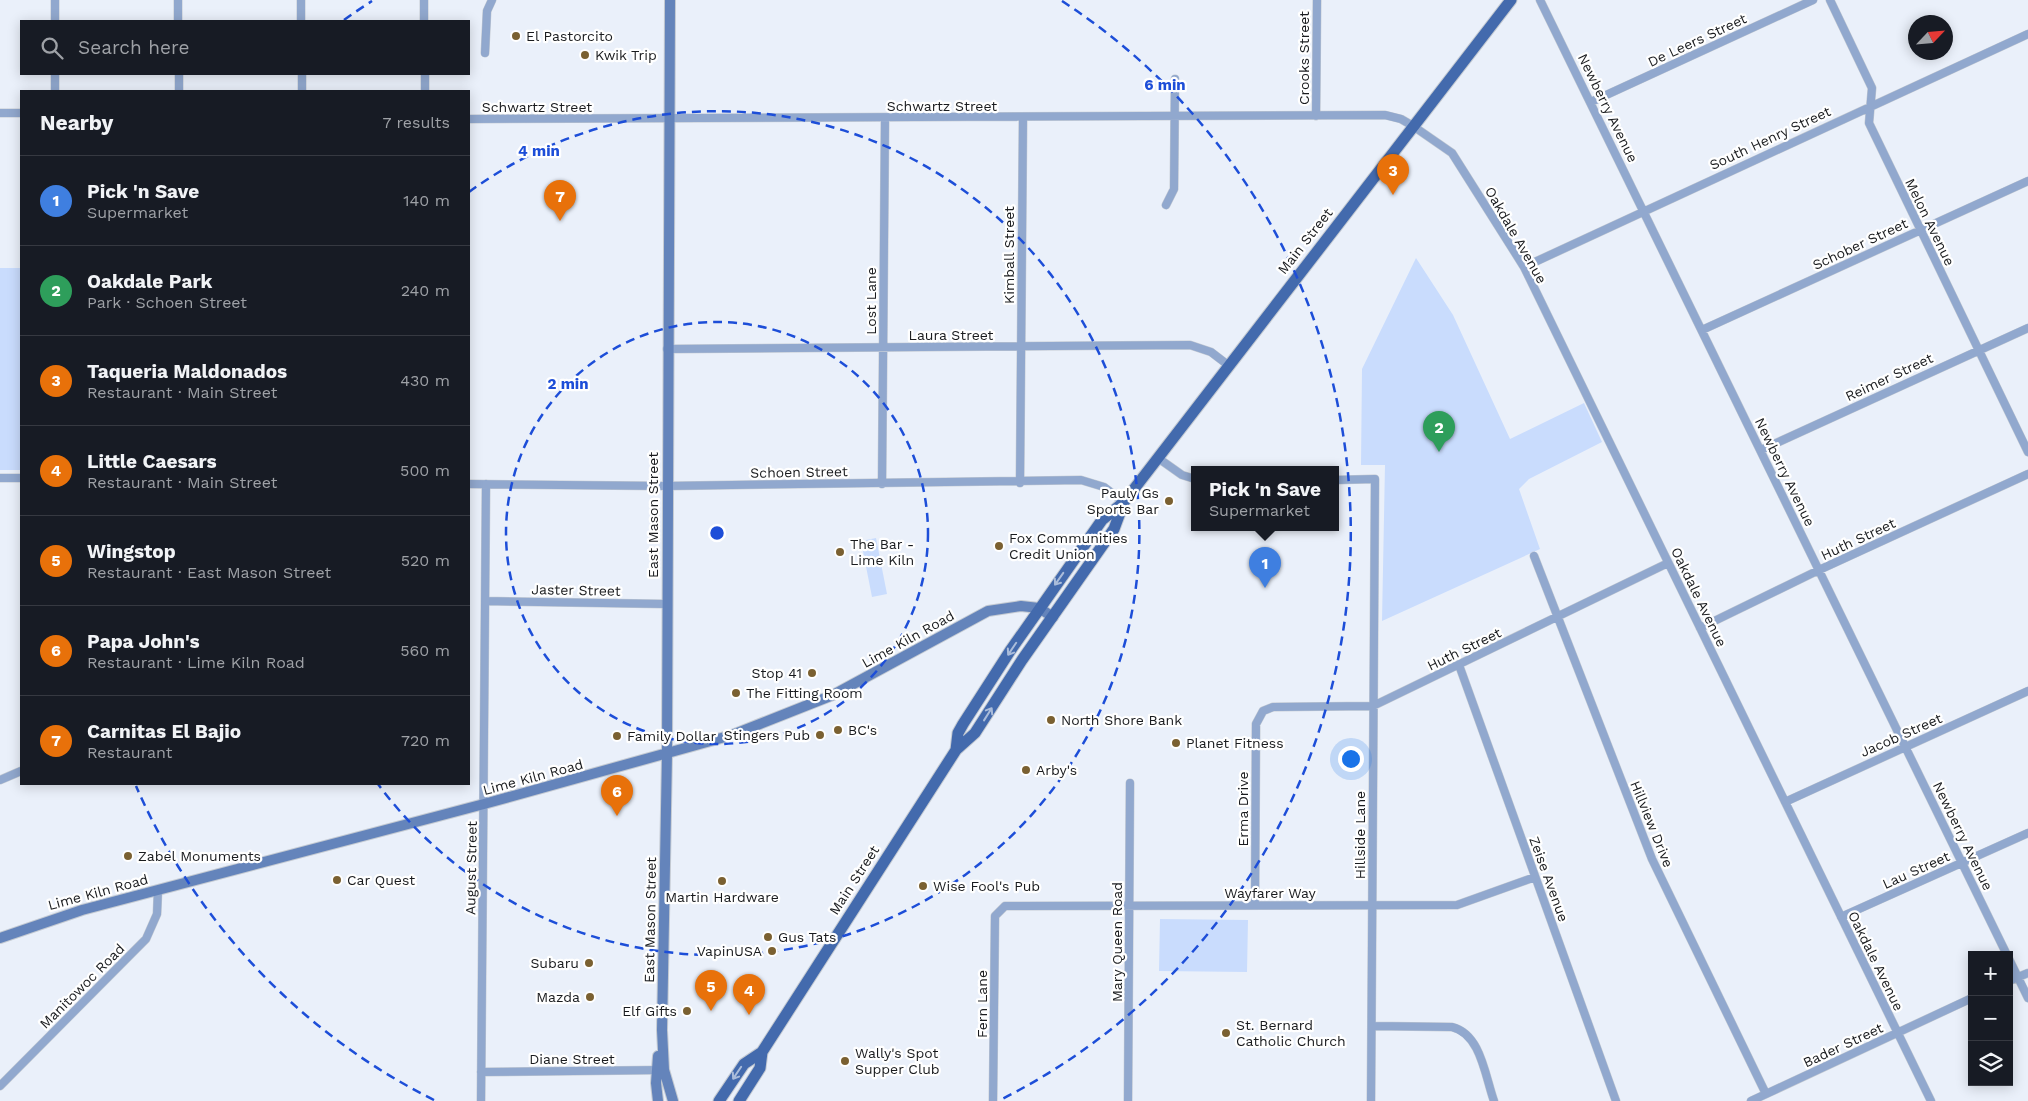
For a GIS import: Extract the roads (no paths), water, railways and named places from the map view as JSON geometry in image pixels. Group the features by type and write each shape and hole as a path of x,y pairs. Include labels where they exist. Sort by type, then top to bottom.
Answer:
{"main road":[{"name":"East Mason Street","path":"658,1101 662,1030 667,754 666,486 670,0"},
{"name":"Main Street","path":"956,750 961,727 1039,608 1102,520 1124,502 1511,0"},
{"name":"Main Street","path":"719,1101 744,1064 762,1052 956,750 973,737 1022,660 1114,529 1124,502"},
{"name":"Lime Kiln Road","path":"0,938 82,910 484,804 732,735 824,698 871,676 988,611 1008,606 1039,608 1053,617"},
{"name":"Main Street","path":"739,1101 760,1068 762,1052"},
{"name":"East Mason Street","path":"660,1070 673,1101"}],"street":[{"path":"55,0 55,20"},
{"path":"178,0 178,20"},
{"path":"301,0 301,20"},
{"path":"424,0 424,20"},
{"path":"485,53 487,11 492,0"},
{"name":"Crooks Street","path":"1316,116 1317,0"},
{"name":"Newberry Avenue","path":"1540,0 2005,951"},
{"name":"De Leers Street","path":"1591,102 1813,0"},
{"name":"Melon Avenue","path":"1830,0 1872,88 1868,123 2028,452"},
{"name":"South Henry Street","path":"1524,268 1644,210 2028,34"},
{"path":"55,75 55,90"},
{"path":"178,75 179,90"},
{"path":"302,75 302,90"},
{"path":"425,75 425,90"},
{"path":"1166,205 1174,189 1175,79"},
{"path":"0,113 20,113"},
{"name":"Schwartz Street","path":"470,119 669,120 1385,115 1401,119 1413,126"},
{"name":"Kimball Street","path":"1020,483 1023,118"},
{"name":"Lost Lane","path":"882,484 885,119"},
{"name":"Oakdale Avenue","path":"1413,126 1452,153 1524,268 1931,1101"},
{"name":"Schober Street","path":"1702,330 2028,181"},
{"name":"Reimer Street","path":"1761,450 2028,328"},
{"name":"Laura Street","path":"668,350 1190,345 1211,352 1228,366"},
{"path":"1158,458 1182,475 1191,478"},
{"name":"Huth Street","path":"1700,628 1819,570 2028,474"},
{"path":"0,478 20,478"},
{"name":"Hillside Lane","path":"1339,480 1375,480 1371,1101"},
{"name":"Schoen Street","path":"470,484 666,486 1088,482 1104,487 1124,502"},
{"name":"August Street","path":"481,1101 486,484"},
{"name":"Hillview Drive","path":"1534,556 1652,859 1766,1094"},
{"name":"Huth Street","path":"1261,713 1273,707 1373,706 1668,563"},
{"name":"Jaster Street","path":"486,601 666,604"},
{"name":"Zeise Avenue","path":"1459,665 1616,1101"},
{"name":"Jacob Street","path":"1785,802 2028,692"},
{"name":"Erma Drive","path":"1255,905 1256,724 1261,713"},
{"path":"0,780 20,771"},
{"name":"Mary Queen Road","path":"1128,1101 1130,783"},
{"name":"Lau Street","path":"1841,917 2028,833"},
{"name":"Wayfarer Way","path":"1000,909 1010,905 1456,905 1535,877"},
{"name":"Manitowoc Road","path":"0,1086 146,939 157,914 158,890"},
{"name":"Fern Lane","path":"994,1101 995,916 1000,909"},
{"path":"2013,967 2028,998"},
{"path":"2013,979 2028,973"},
{"name":"Bader Street","path":"1751,1101 1968,1000"},
{"path":"1372,1026 1452,1027 1463,1030 1474,1042 1494,1101"},
{"name":"Diane Street","path":"481,1072 660,1070"}],"place":[{"name":"El Pastorcito","path":"516,36"},
{"name":"Kwik Trip","path":"585,55"},
{"name":"Taqueria Maldonados","path":"1393,195"},
{"name":"Carnitas El Bajio","path":"560,221"},
{"name":"Oakdale Park","path":"1439,452"},
{"name":"Pauly Gs Sports Bar","path":"1169,501"},
{"name":"Fox Communities Credit Union","path":"999,546"},
{"name":"The Bar - Lime Kiln","path":"840,552"},
{"name":"Pick 'n Save","path":"1265,588"},
{"name":"Stop 41","path":"812,673"},
{"name":"The Fitting Room","path":"736,693"},
{"name":"North Shore Bank","path":"1051,720"},
{"name":"BC's","path":"838,730"},
{"name":"Stingers Pub","path":"820,735"},
{"name":"Family Dollar","path":"617,736"},
{"name":"Planet Fitness","path":"1176,743"},
{"name":"Arby's","path":"1026,770"},
{"name":"Papa John's","path":"617,816"},
{"name":"Zabel Monuments","path":"128,856"},
{"name":"Car Quest","path":"337,880"},
{"name":"Martin Hardware","path":"722,881"},
{"name":"Wise Fool's Pub","path":"923,886"},
{"name":"Gus Tats","path":"768,937"},
{"name":"VapinUSA","path":"772,951"},
{"name":"Subaru","path":"589,963"},
{"name":"Mazda","path":"590,997"},
{"name":"Elf Gifts","path":"687,1011"},
{"name":"Wingstop","path":"711,1011"},
{"name":"Little Caesars","path":"749,1015"},
{"name":"St. Bernard Catholic Church","path":"1226,1033"},
{"name":"Wally's Spot Supper Club","path":"845,1061"}]}
